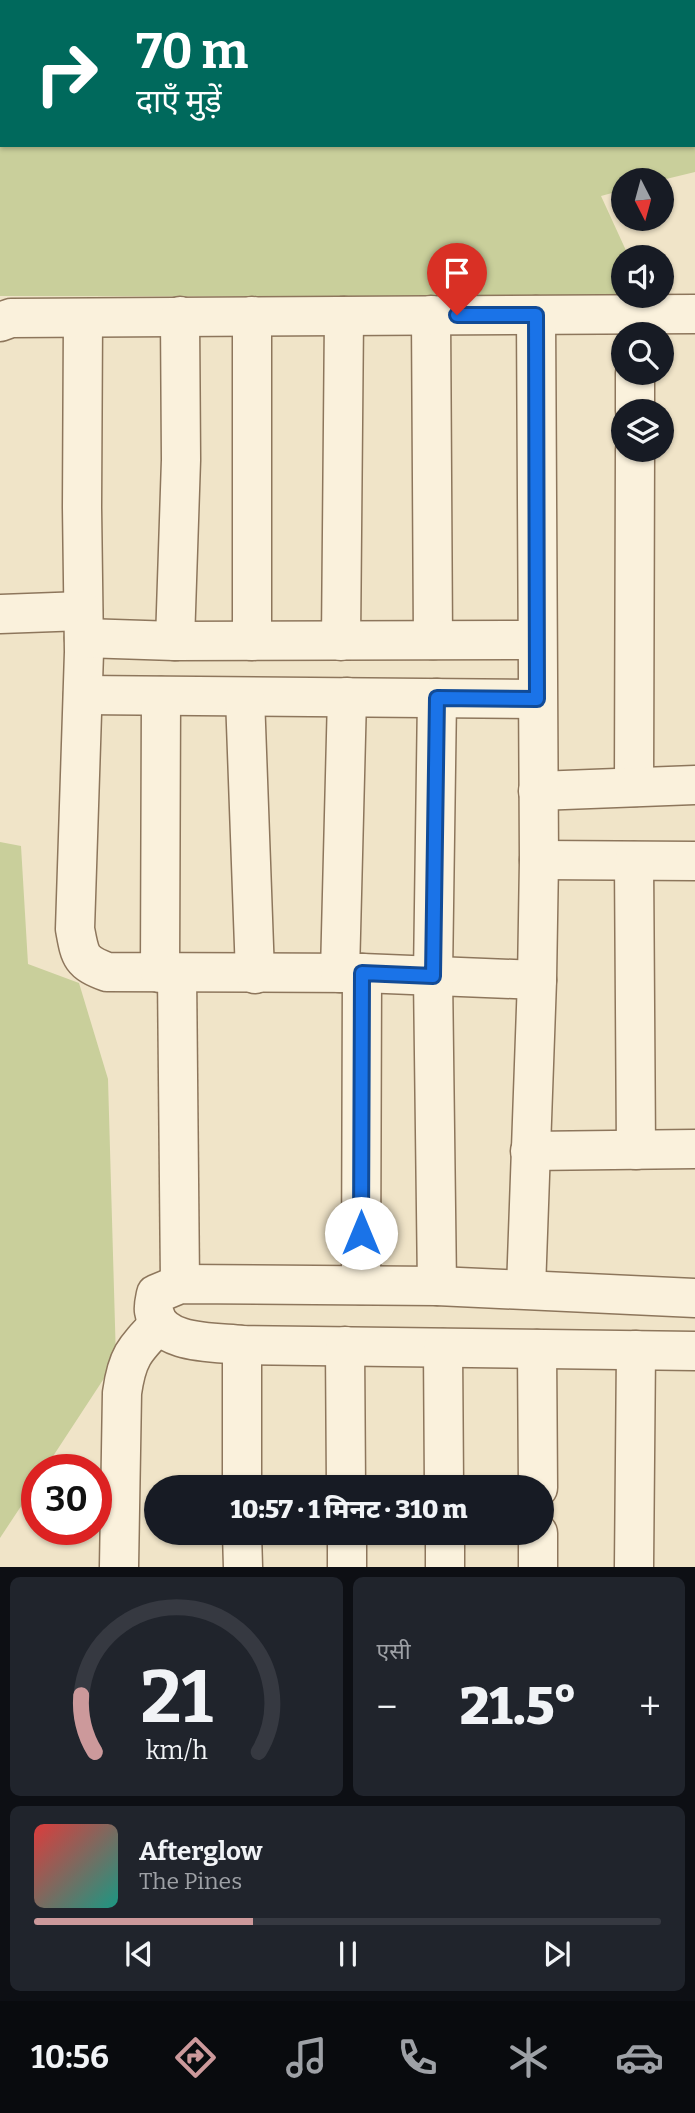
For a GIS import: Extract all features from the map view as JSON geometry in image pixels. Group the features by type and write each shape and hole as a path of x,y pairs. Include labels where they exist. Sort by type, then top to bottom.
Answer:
{"street":[{"path":"648,322 695,314"},
{"path":"431,315 433,640"},
{"path":"0,322 10,318 536,315 614,322"},
{"path":"526,1289 539,860 536,315"},
{"path":"175,641 181,460 180,316"},
{"path":"252,316 252,641"},
{"path":"341,641 344,316"},
{"path":"83,319 83,695 75,929 79,949 89,965 107,972 351,973 537,981"},
{"path":"634,787 635,462"},
{"path":"0,614 83,624 175,641 537,640"},
{"path":"83,695 537,699"},
{"path":"160,696 180,1284"},
{"path":"245,696 255,974"},
{"path":"347,697 351,973 361,1285"},
{"path":"437,698 433,976 437,1286"},
{"path":"538,790 695,785"},
{"path":"539,860 695,861"},
{"path":"634,861 636,1150"},
{"path":"530,1152 695,1149"},
{"path":"695,1298 437,1286 180,1284 156,1294 153,1309 159,1324 169,1334 242,1345 695,1351"},
{"path":"119,1567 122,1393 125,1373 134,1350 159,1324"},
{"path":"242,1345 242,1475"},
{"path":"345,1346 346,1475"},
{"path":"443,1348 444,1475"},
{"path":"537,1349 538,1475"},
{"path":"634,1567 636,1350"},
{"path":"243,1545 243,1567"},
{"path":"347,1545 347,1567"},
{"path":"445,1545 445,1567"},
{"path":"538,1545 538,1567"}],"green space":[{"path":"0,147 695,147 695,172 674,177 674,168 611,168 611,193 601,196 611,218 611,231 617,231 623,245 611,245 611,297 0,296"},
{"path":"0,842 21,846 28,964 79,983 108,1079 116,1360 54,1454 21,1454 21,1506 0,1538"}],"route":[{"path":"361,1233 362,973 433,976 437,698 537,699 536,315 457,315"}]}
